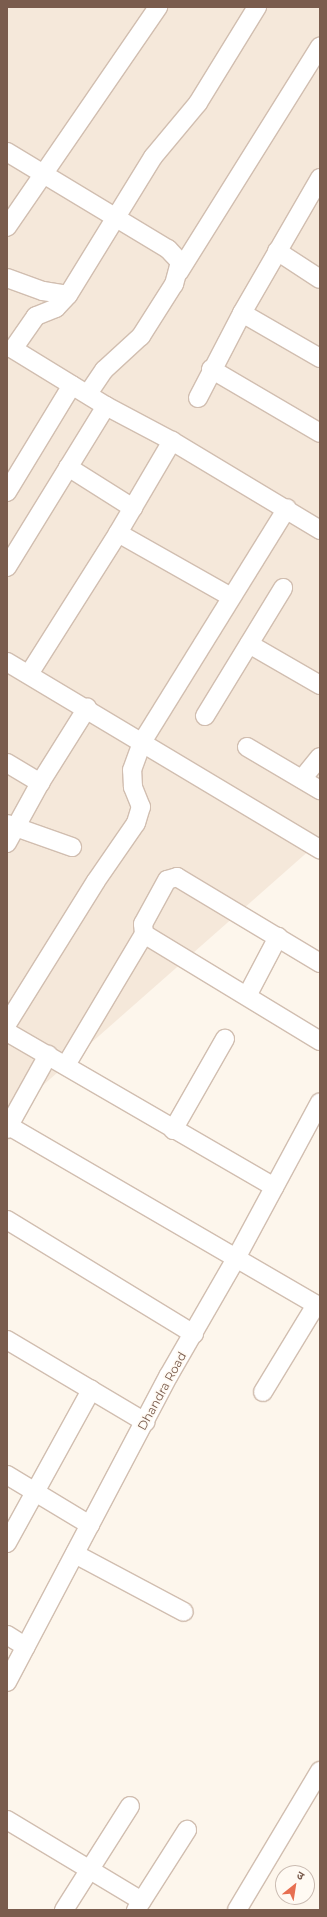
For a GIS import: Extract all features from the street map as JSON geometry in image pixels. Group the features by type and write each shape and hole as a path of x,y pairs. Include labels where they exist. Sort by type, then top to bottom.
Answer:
{"street":[{"path":"7,226 158,7"},
{"path":"257,7 198,103 154,157 114,217 68,295 60,305 34,319 10,354 72,385 106,406 172,441 287,508 320,530"},
{"path":"88,394 104,370 141,336 179,272 320,46"},
{"path":"7,152 176,256 180,262 179,272"},
{"path":"198,398 211,369 276,251 320,178"},
{"path":"276,251 320,279"},
{"path":"7,278 43,291 68,295"},
{"path":"43,291 46,312"},
{"path":"242,313 320,358"},
{"path":"211,369 320,433"},
{"path":"7,492 72,385"},
{"path":"7,567 106,406"},
{"path":"29,674 118,533 172,441"},
{"path":"68,467 133,508"},
{"path":"7,1024 96,881 139,818 140,807 131,778 134,761 142,742 287,508"},
{"path":"118,533 231,597"},
{"path":"205,716 283,588"},
{"path":"249,644 320,685"},
{"path":"7,662 87,708 320,849"},
{"path":"7,843 12,826 87,708"},
{"path":"247,747 320,790"},
{"path":"302,779 320,757"},
{"path":"7,763 40,783"},
{"path":"12,826 72,847"},
{"path":"66,1065 144,934 143,924 167,880 174,876 320,963"},
{"path":"144,934 320,1042"},
{"path":"247,996 278,937"},
{"path":"7,1032 48,1054 173,1130 274,1187"},
{"path":"173,1130 225,1039"},
{"path":"48,1054 8,1128 318,1306 262,1392"},
{"name":"Dhandra Road","path":"7,1682 145,1422 236,1260 320,1102"},
{"path":"7,1220 194,1334"},
{"path":"7,1340 145,1422"},
{"path":"7,1543 91,1390"},
{"path":"7,1475 90,1525"},
{"path":"75,1554 184,1612"},
{"path":"7,1636 26,1647"},
{"path":"237,1910 320,1771"},
{"path":"64,1910 130,1806"},
{"path":"7,1820 90,1871 139,1906 187,1830"}],"shaded area":[{"path":"7,7 320,7 320,841 7,1117"}]}
